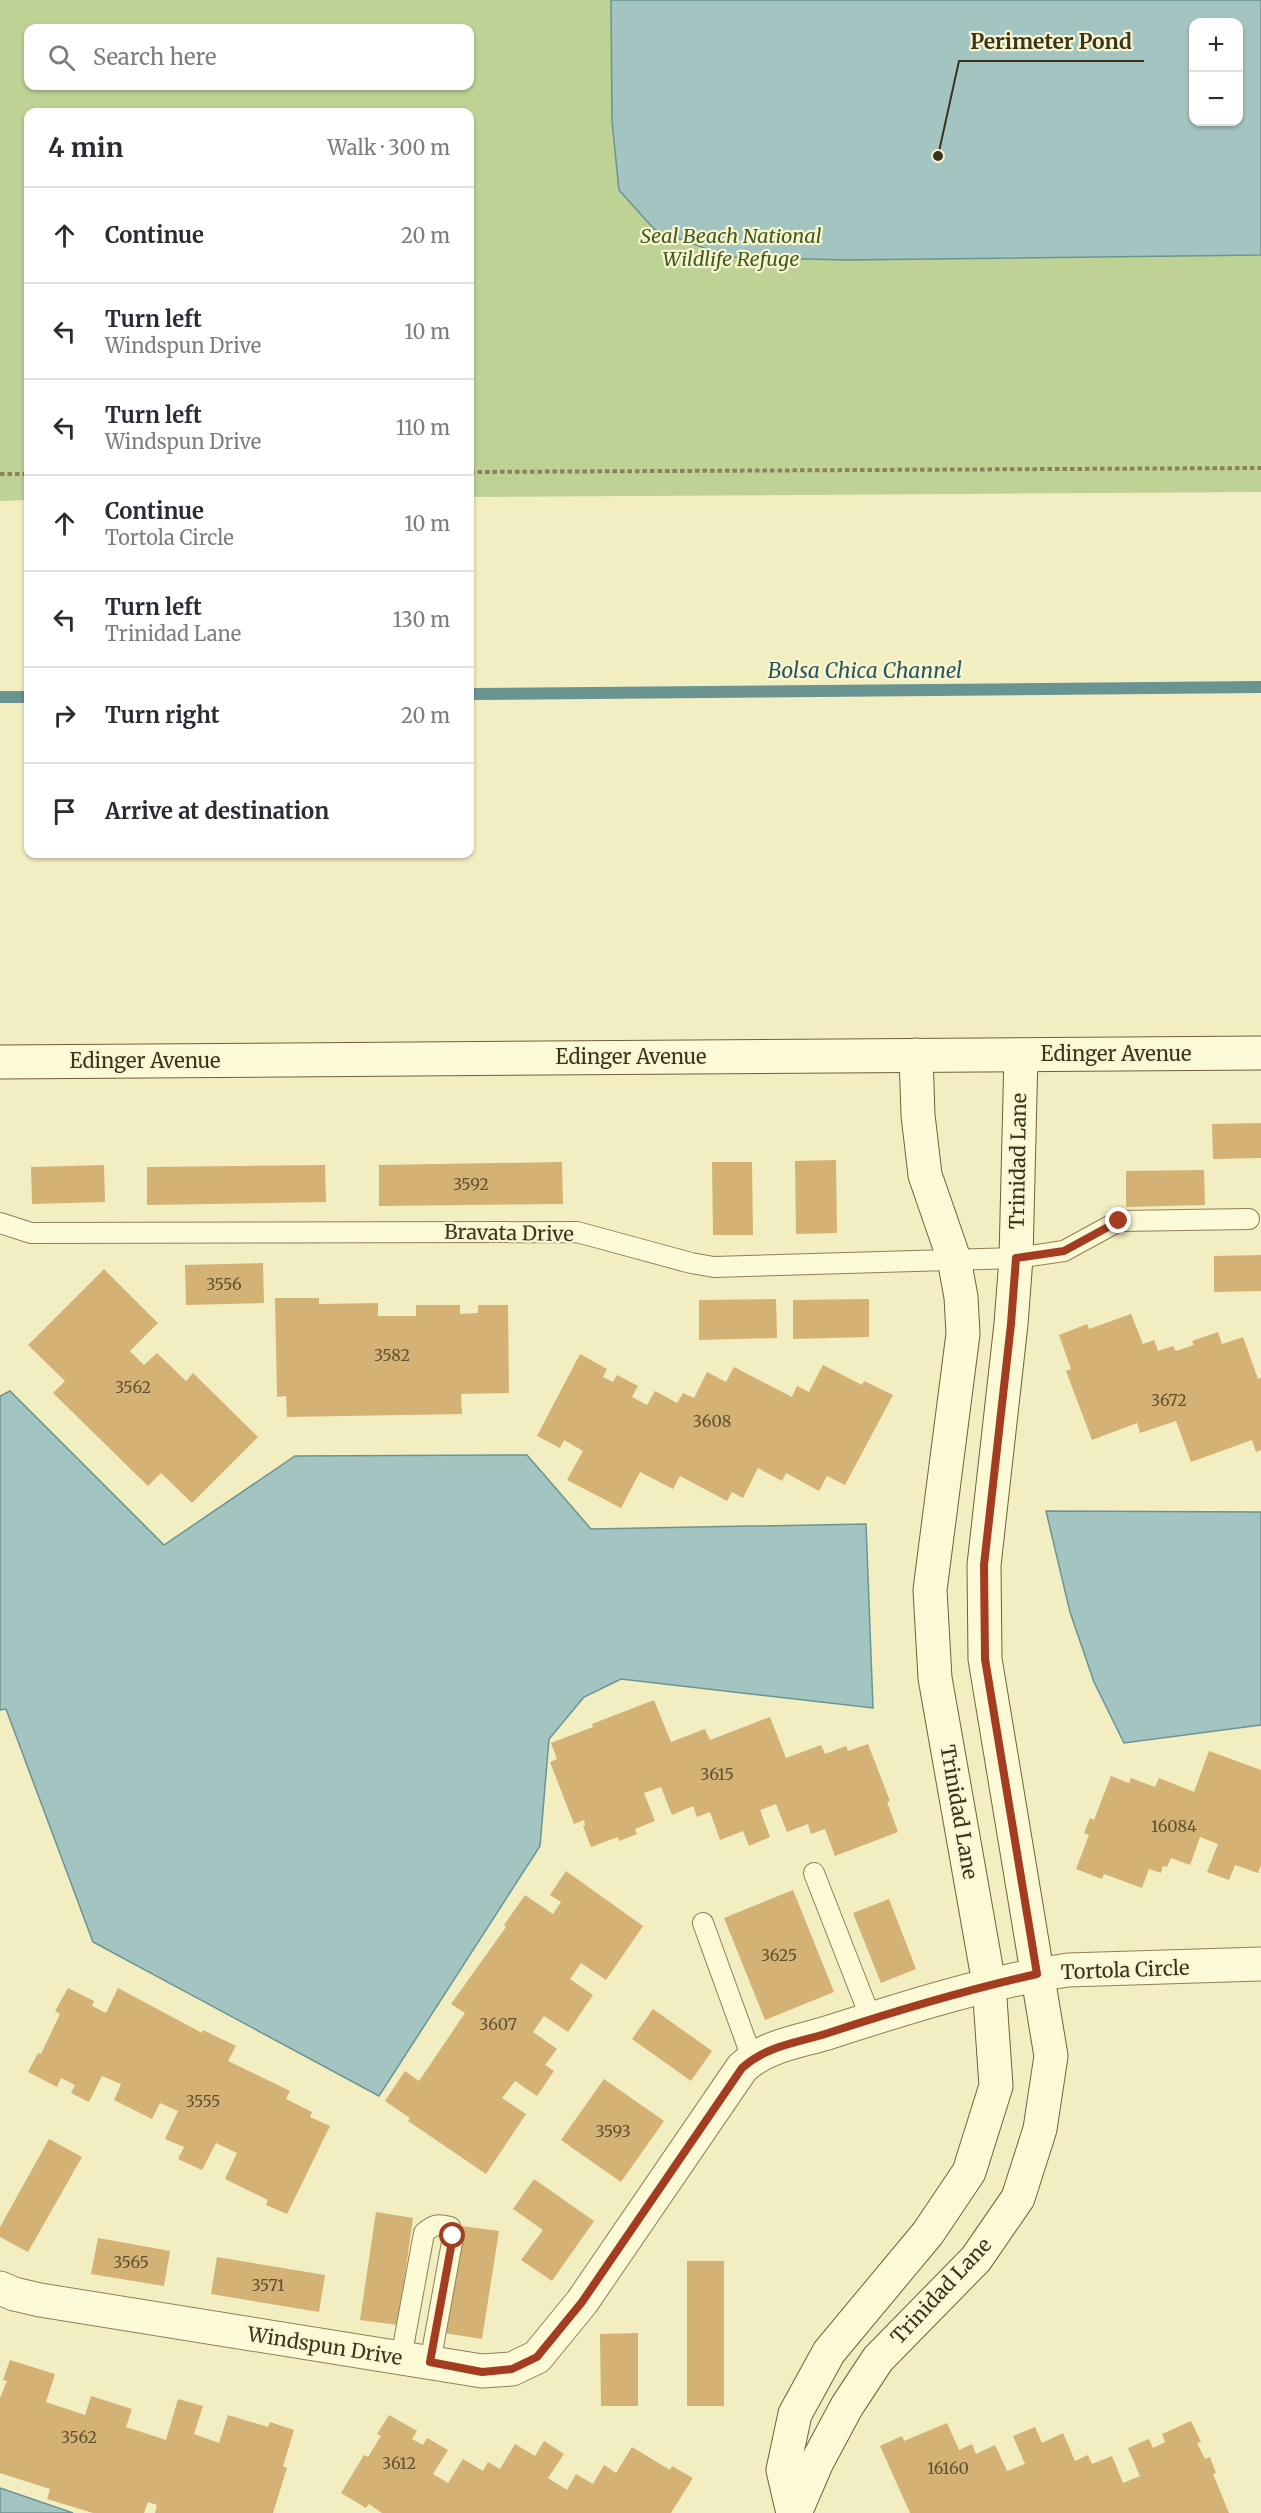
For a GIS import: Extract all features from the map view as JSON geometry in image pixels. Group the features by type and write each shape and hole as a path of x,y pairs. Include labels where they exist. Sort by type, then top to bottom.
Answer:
{"street":[{"name":"Edinger Avenue","path":"0,1062 1261,1053"},
{"name":"Trinidad Lane","path":"794,2513 783,2470 795,2414 829,2352 928,2233 969,2172 996,2086 989,1984 935,1678 930,1590 963,1334 961,1297 954,1259 925,1175 918,1115 916,1055"},
{"name":"Trinidad Lane","path":"794,2513 817,2462 847,2406 878,2359 976,2259 1018,2198 1040,2129 1051,2056 985,1659 984,1565 1011,1324 1016,1258 1021,1055"},
{"name":"Tortola Circle","path":"989,1984 1068,1970 1261,1964"},
{"name":"Windspun Drive","path":"0,2288 40,2300 482,2372 512,2369 537,2357 582,2302 742,2068 752,2058 774,2047 802,2041 989,1984"}],"lane":[{"name":"Bravata Drive","path":"0,1223 31,1233 577,1232 691,1263 714,1267 1016,1258 1064,1251 1119,1221 1250,1219"},
{"path":"814,1873 871,2019"},
{"path":"703,1923 752,2058"},
{"path":"438,2224 450,2227 453,2236 415,2360 424,2233 438,2224"}],"path":[{"path":"474,472 1261,468"},
{"path":"0,474 24,474"}],"green space":[{"name":"Seal Beach National Wildlife Refuge","path":"0,0 1261,0 1261,492 474,497 474,108 24,108 24,500 0,501"}],"water":[{"path":"611,0 1261,0 1261,255 846,260 728,257 654,229 619,190 612,121"},
{"path":"10,1391 164,1545 295,1456 527,1455 591,1529 866,1524 873,1708 621,1679 584,1697 549,1739 540,1846 379,2096 93,1942 6,1709 0,1710 0,1396"},
{"path":"1046,1511 1261,1512 1261,1725 1124,1743 1094,1682 1070,1612"},
{"path":"0,2488 73,2513 0,2513"}],"building":[{"path":"1261,1123 1261,1158 1213,1159 1212,1124"},
{"path":"836,1160 837,1233 796,1234 795,1161"},
{"path":"562,1162 563,1204 379,1206 379,1165"},
{"path":"712,1162 752,1162 753,1235 713,1235"},
{"path":"104,1165 105,1202 32,1204 31,1167"},
{"path":"325,1165 326,1202 147,1205 147,1167"},
{"path":"1204,1170 1205,1205 1126,1207 1126,1171"},
{"path":"1261,1255 1261,1291 1214,1292 1214,1256"},
{"path":"263,1263 264,1303 186,1305 185,1265"},
{"path":"104,1269 158,1323 130,1351 144,1365 157,1353 186,1381 193,1373 258,1437 192,1503 161,1473 148,1486 53,1393 65,1381 28,1345"},
{"path":"275,1298 319,1298 319,1304 378,1303 378,1316 416,1316 416,1305 460,1305 460,1314 478,1313 478,1305 508,1305 509,1393 461,1394 462,1414 287,1417 286,1396 277,1397"},
{"path":"776,1299 777,1338 699,1340 699,1300"},
{"path":"869,1299 869,1337 793,1339 793,1300"},
{"path":"1131,1314 1143,1344 1154,1340 1158,1351 1173,1346 1176,1351 1194,1345 1192,1341 1218,1332 1222,1344 1243,1337 1258,1379 1261,1377 1261,1450 1256,1452 1252,1440 1191,1462 1176,1421 1140,1433 1137,1423 1092,1440 1066,1371 1071,1369 1059,1335 1087,1324 1089,1329"},
{"path":"580,1354 607,1369 603,1377 613,1382 617,1375 638,1386 632,1397 647,1405 655,1391 677,1403 683,1393 694,1398 707,1372 726,1382 734,1367 792,1397 797,1386 809,1392 823,1365 862,1385 864,1381 893,1395 845,1485 827,1476 819,1491 786,1473 782,1481 758,1468 743,1498 732,1492 727,1501 680,1476 673,1489 640,1472 621,1508 567,1480 583,1451 564,1440 560,1448 537,1436"},
{"path":"654,1700 671,1742 705,1729 710,1740 770,1717 786,1758 821,1745 825,1754 846,1746 848,1751 868,1744 890,1801 887,1802 898,1832 835,1856 825,1829 811,1834 808,1824 787,1832 776,1804 760,1810 770,1837 749,1846 743,1831 720,1840 710,1812 697,1817 693,1806 672,1815 661,1787 644,1793 655,1821 635,1829 637,1834 619,1841 618,1837 591,1847 583,1826 585,1825 584,1820 574,1824 550,1762 557,1759 551,1743"},
{"path":"1209,1751 1261,1770 1261,1865 1258,1873 1235,1865 1229,1880 1207,1872 1218,1844 1200,1837 1190,1865 1171,1858 1167,1867 1163,1866 1161,1873 1149,1869 1142,1888 1104,1874 1102,1879 1076,1869 1089,1835 1084,1833 1090,1818 1094,1820 1111,1776 1129,1783 1131,1778 1155,1787 1159,1778 1194,1792"},
{"path":"566,1871 643,1926 606,1980 581,1963 570,1979 593,1995 568,2032 544,2016 533,2032 557,2049 545,2065 554,2071 537,2096 515,2081 502,2098 526,2114 486,2174 408,2121 410,2118 385,2101 405,2071 419,2081 465,2013 451,2004 506,1927 504,1925 525,1895 553,1914 561,1902 550,1895"},
{"path":"793,1890 834,1992 765,2020 724,1918"},
{"path":"889,1899 916,1969 881,1983 853,1913"},
{"path":"68,1988 94,2001 92,2006 106,2013 118,1988 202,2033 203,2030 236,2046 228,2061 290,2091 286,2099 312,2112 310,2117 330,2126 287,2214 266,2205 268,2200 225,2179 237,2153 216,2143 202,2170 178,2159 184,2147 165,2139 178,2111 160,2103 152,2119 114,2100 121,2084 102,2076 89,2102 71,2093 75,2085 61,2078 57,2087 28,2072 38,2053 41,2054 60,2014 55,2011"},
{"path":"653,2009 712,2051 691,2081 632,2039"},
{"path":"604,2079 664,2121 621,2182 561,2140"},
{"path":"49,2139 82,2157 28,2252 0,2237 0,2227"},
{"path":"534,2179 594,2221 552,2281 521,2260 543,2230 513,2209"},
{"path":"376,2212 413,2218 398,2325 360,2320"},
{"path":"461,2226 499,2231 482,2339 444,2333"},
{"path":"98,2238 170,2251 164,2286 91,2274"},
{"path":"217,2257 325,2275 319,2312 211,2294"},
{"path":"687,2261 724,2261 724,2406 687,2406"},
{"path":"638,2333 638,2406 601,2406 600,2334"},
{"path":"10,2360 55,2374 46,2402 85,2415 91,2396 132,2409 126,2427 166,2440 178,2399 203,2406 194,2434 219,2443 228,2415 268,2427 270,2422 294,2430 283,2466 287,2468 273,2513 155,2513 157,2505 148,2502 144,2513 93,2513 47,2499 50,2489 0,2473 0,2398 7,2381 3,2380"},
{"path":"389,2415 417,2431 412,2439 423,2445 427,2438 448,2450 433,2474 448,2483 463,2459 483,2471 488,2462 500,2469 515,2444 535,2456 544,2441 564,2454 548,2478 567,2490 576,2474 593,2484 604,2465 616,2473 632,2447 670,2470 672,2466 693,2478 671,2513 382,2513 369,2504 366,2508 341,2493 364,2455 368,2457 381,2436 377,2434"},
{"path":"1191,2421 1201,2442 1197,2443 1205,2459 1210,2457 1216,2473 1213,2474 1229,2513 910,2513 880,2446 902,2436 904,2441 947,2423 959,2450 972,2444 976,2454 995,2445 1007,2471 1025,2464 1013,2436 1035,2427 1042,2443 1063,2433 1075,2461 1088,2455 1092,2464 1112,2456 1123,2483 1140,2476 1128,2448 1149,2439 1153,2448 1165,2442 1162,2434"}],"waterway":[{"name":"Bolsa Chica Channel","path":"474,694 1261,687"},
{"name":"Bolsa Chica Channel","path":"0,697 24,697"}],"place":[{"name":"Perimeter Pond","path":"938,156"}],"route":[{"path":"453,2236 430,2362 482,2372 512,2369 537,2357 582,2302 742,2068 752,2058 774,2047 802,2041 905,2007 989,1984 1037,1974 985,1659 984,1565 1011,1324 1016,1258 1064,1251 1119,1221"}]}
